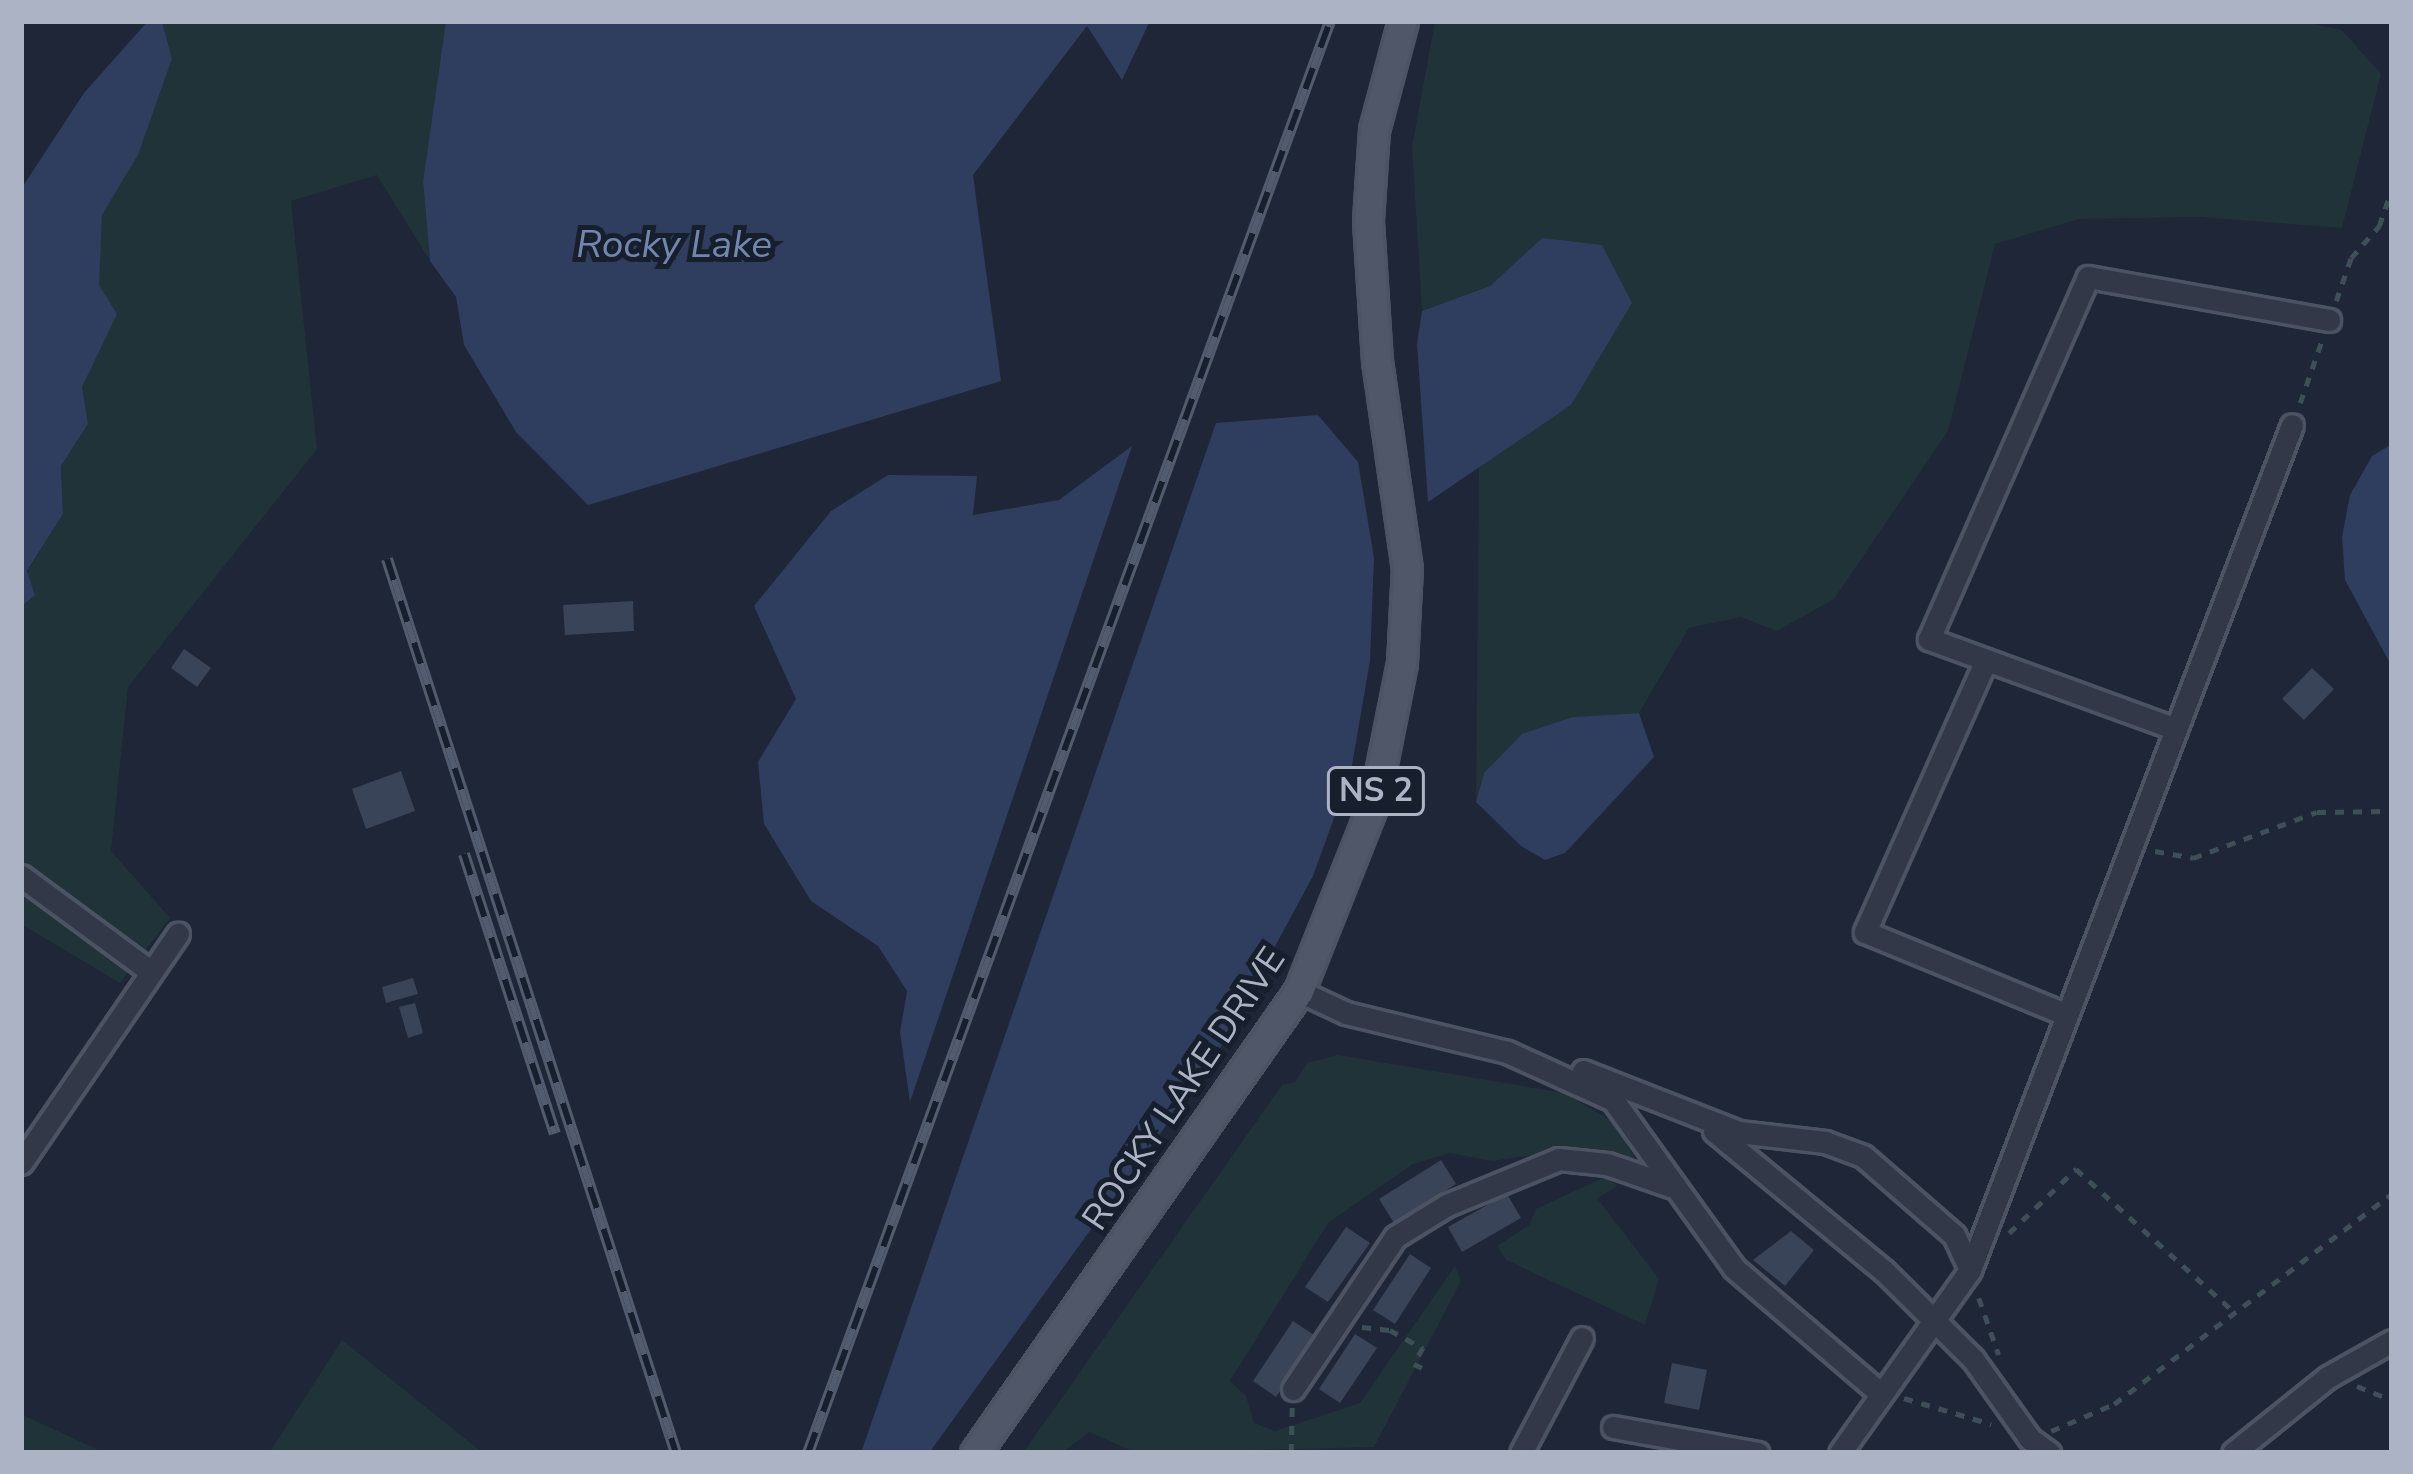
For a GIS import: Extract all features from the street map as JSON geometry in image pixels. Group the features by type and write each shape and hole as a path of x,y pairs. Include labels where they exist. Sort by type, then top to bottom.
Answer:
{"main road":[{"name":"ROCKY LAKE DRIVE","path":"975,1453 1299,991 1357,856 1402,663 1404,520 1377,361 1367,220 1374,130 1403,21"}],"street":[{"path":"2176,729 1929,639 2088,278 2329,320"},
{"path":"1840,1453 1970,1270 2292,424"},
{"path":"1986,660 1865,932 2067,1016"},
{"path":"21,876 151,972"},
{"path":"21,1163 178,934"},
{"path":"1299,991 1346,1013 1607,1079 1694,1116 1863,1156 1954,1235 1970,1270"},
{"path":"1507,1052 1613,1100 1670,1186 1734,1268 1881,1394"},
{"path":"1694,1116 1934,1321 1973,1359 2040,1446"},
{"path":"1293,1389 1395,1237 1498,1178 1559,1159 1607,1164 1670,1186"},
{"path":"1521,1453 1582,1338"},
{"path":"2233,1453 2328,1377 2392,1341"},
{"path":"1613,1427 1758,1453"}],"path":[{"path":"2292,424 2351,258 2379,226 2392,189"},
{"path":"2132,846 2193,858 2318,812 2392,812"},
{"path":"2000,1241 2076,1169 2234,1312"},
{"path":"1881,1394 1936,1403 2040,1446 2114,1404 2392,1194"},
{"path":"1342,1316 1423,1348 1414,1364 1429,1371"},
{"path":"2328,1377 2392,1400"},
{"path":"1291,1453 1293,1389"}],"green space":[{"path":"162,21 446,21 423,181 430,261 377,175 291,201 317,449 128,687 111,851 170,918 120,983 21,924 21,607 35,595 27,572 63,514 61,466 88,424 82,387 92,360 102,214 138,155 172,59"},
{"path":"1435,21 2298,21 2342,30 2381,74 2342,228 2200,217 2079,219 1995,244 1948,431 1834,599 1777,631 1741,617 1689,628 1639,713 1573,717 1484,772 1476,802 1479,464 1571,405 1542,238 1490,286 1422,311 1412,147"},
{"path":"1338,1055 1564,1093 1613,1122 1635,1158 1572,1149 1493,1161 1450,1153 1413,1164 1328,1223 1230,1381 1246,1396 1254,1423 1275,1431 1360,1403 1455,1266 1461,1281 1374,1447 1137,1453 1089,1432 1062,1453 1023,1453 1282,1085 1295,1082 1307,1063"},
{"path":"1605,1177 1618,1186 1597,1198 1659,1279 1645,1325 1506,1260 1497,1246 1529,1225 1536,1209"},
{"path":"342,1340 483,1453 269,1453"},
{"path":"21,1414 105,1453 21,1453"}],"water":[{"path":"148,21 162,21 172,59 138,155 102,215 99,285 117,314 82,387 88,424 61,466 63,514 27,571 35,595 21,607 21,189 84,93"},
{"name":"Rocky Lake","path":"446,21 1150,21 1122,80 1087,26 973,175 1001,381 588,505 516,432 464,345 456,297 430,261 423,181"},
{"path":"1542,238 1602,245 1632,303 1571,405 1428,502 1417,344 1422,311 1490,286"},
{"path":"1318,415 1358,462 1374,558 1370,661 1351,771 1313,876 1215,1058 929,1453 861,1453 1216,423"},
{"path":"2392,444 2392,667 2345,580 2342,537 2350,495 2372,456"},
{"path":"1132,446 910,1102 900,1032 907,991 878,946 811,901 764,824 758,762 796,699 754,606 831,511 888,475 977,476 973,515 1059,500"},
{"path":"1639,713 1654,757 1565,853 1545,860 1521,846 1476,802 1484,773 1522,734 1573,717"}],"building":[{"path":"633,601 634,631 565,635 563,605"},
{"path":"184,649 211,668 197,687 171,668"},
{"path":"2312,668 2334,689 2304,720 2282,699"},
{"path":"401,771 415,811 366,829 352,789"},
{"path":"413,978 418,994 386,1003 382,987"},
{"path":"415,1003 423,1033 408,1038 399,1007"},
{"path":"1441,1160 1456,1184 1394,1223 1379,1199"},
{"path":"1507,1194 1521,1218 1462,1252 1448,1227"},
{"path":"1346,1227 1370,1243 1328,1302 1305,1287"},
{"path":"1791,1231 1814,1250 1785,1286 1753,1260"},
{"path":"1410,1254 1431,1268 1395,1324 1373,1310"},
{"path":"1293,1321 1317,1337 1276,1397 1253,1381"},
{"path":"1355,1334 1377,1348 1340,1403 1319,1389"},
{"path":"1672,1363 1707,1370 1699,1410 1664,1403"}],"railway":[{"path":"808,1453 1330,21"},
{"path":"387,559 676,1453"},
{"path":"464,854 555,1134"}]}
